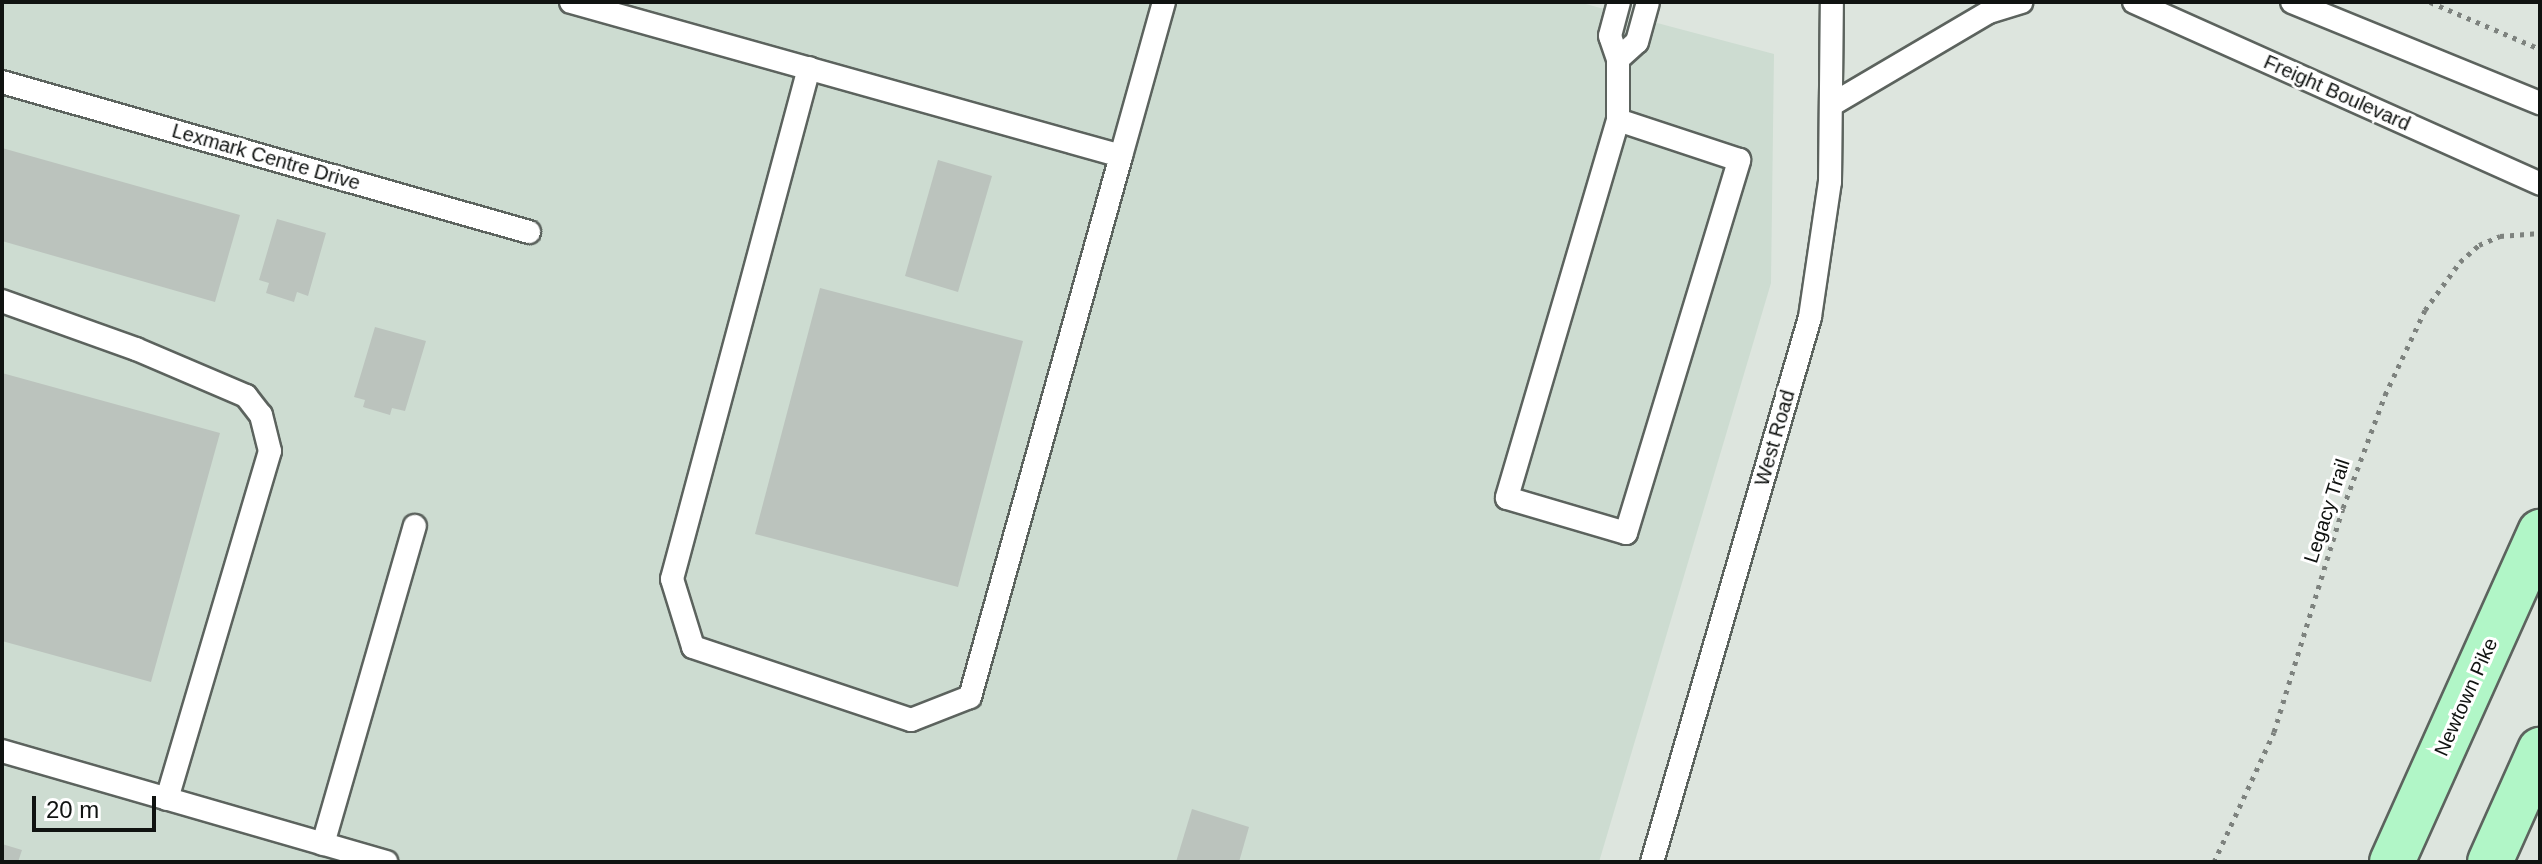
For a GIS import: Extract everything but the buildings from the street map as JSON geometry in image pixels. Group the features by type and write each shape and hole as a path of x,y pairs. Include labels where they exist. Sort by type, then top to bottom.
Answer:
{"main road":[{"name":"Newtown Pike","path":"2392,862 2540,532"},
{"path":"2490,862 2540,750"}],"lane":[{"path":"571,2 1121,156"},
{"path":"809,68 672,579 693,647 911,720 970,697 1164,2"},
{"path":"1618,120 1739,160 1626,533 1507,498 1618,120 1618,59 1610,36 1619,2"},
{"path":"1618,59 1637,42 1648,2"},
{"name":"West Road","path":"1652,862 1810,317 1830,182 1832,2"},
{"path":"1831,105 1989,12 2021,2"},
{"name":"Freight Boulevard","path":"2134,2 2540,184"},
{"path":"2292,2 2540,103"},
{"name":"Lexmark Centre Drive","path":"2,82 529,232"},
{"path":"2,301 246,396 261,415 270,451 167,799"},
{"path":"323,844 415,526"},
{"path":"2,751 386,862"}],"path":[{"path":"2430,2 2540,49"},
{"name":"Legacy Trail","path":"2214,862 2274,732 2343,508 2385,395 2425,310 2460,262 2479,245 2500,236 2540,233"}],"shaded area":[{"path":"2,2 1578,2 1774,54 1771,283 1599,862 2,862"}]}
